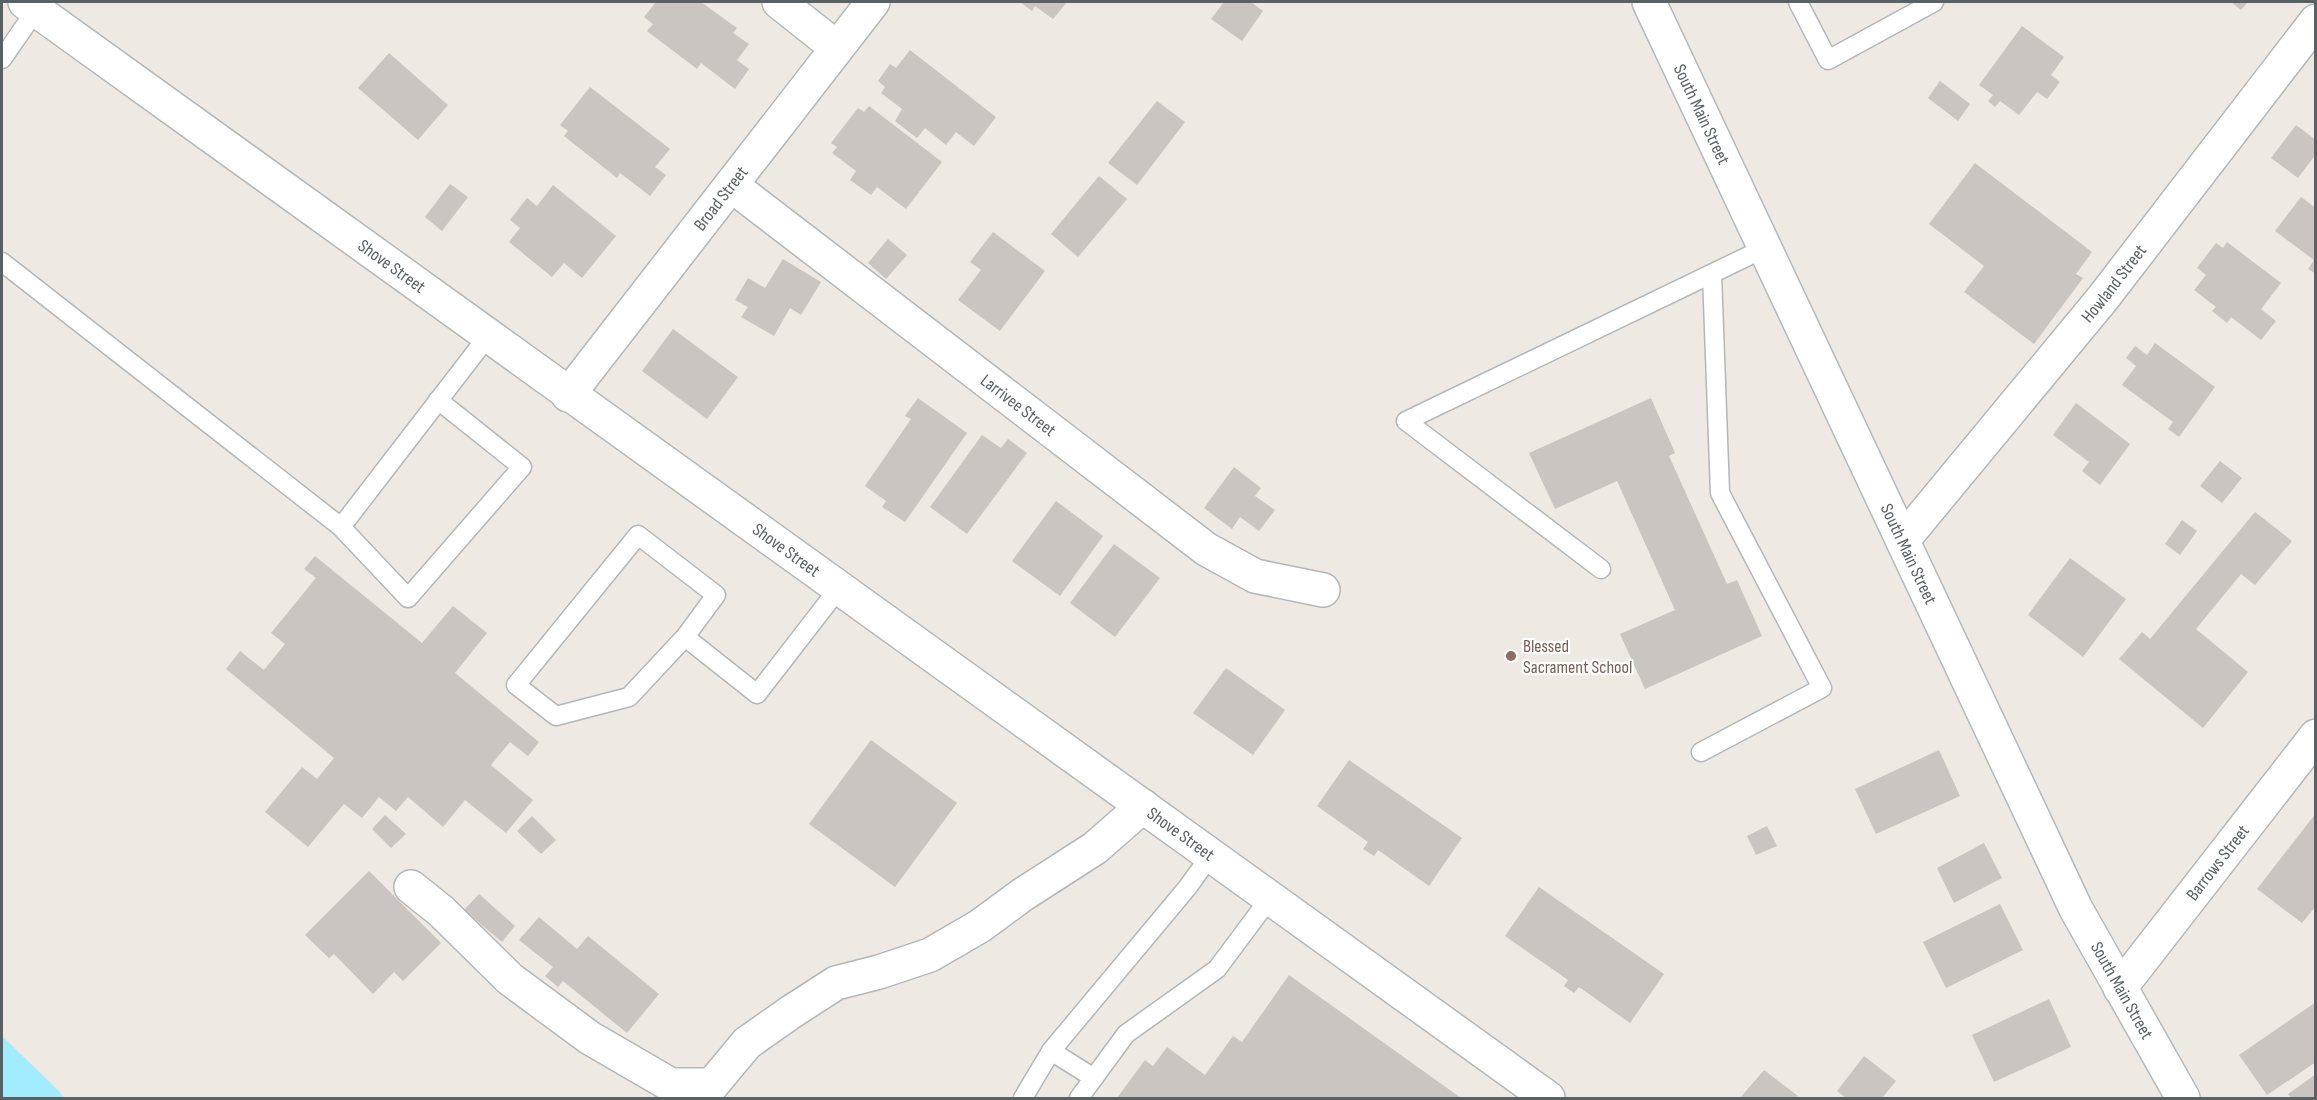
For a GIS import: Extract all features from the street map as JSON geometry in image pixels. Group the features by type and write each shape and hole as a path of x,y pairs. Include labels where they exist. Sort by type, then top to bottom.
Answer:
{"street":[{"path":"779,2 837,48"},
{"name":"Broad Street","path":"568,395 873,2"},
{"name":"South Main Street","path":"1649,2 2076,909 2183,1098"},
{"name":"Shove Street","path":"30,6 1548,1098"},
{"name":"Howland Street","path":"1903,540 2103,298 2316,21"},
{"name":"Larrivee Street","path":"730,185 1206,549 1255,576 1323,590"},
{"name":"Barrows Street","path":"2120,988 2316,736"},
{"path":"411,887 441,911 510,980 541,1004 590,1038 632,1063 671,1084 695,1092 712,1085 747,1043 836,983 879,972 930,954 980,926 1022,895 1095,848 1143,806"}],"lane":[{"path":"1798,2 1828,60 1934,2"},
{"path":"2,59 30,6"},
{"path":"1601,569 1406,421 1766,248"},
{"path":"2,262 341,527 408,598 522,467 438,400"},
{"path":"1701,752 1822,688 1720,493 1712,274"},
{"path":"341,527 488,336"},
{"path":"638,535 716,595 685,637 630,697 556,716 516,685 638,535"},
{"path":"685,637 757,694 838,588"},
{"path":"1023,1098 1051,1051 1187,888 1211,855"},
{"path":"1079,1098 1126,1034 1217,969 1270,898"},
{"path":"1051,1051 1094,1078"}],"water":[{"path":"2,1036 59,1091 64,1098 2,1098"}],"building":[{"path":"656,2 701,2 737,28 733,33 749,44 737,60 749,69 735,89 701,63 697,69 647,31 653,24 644,17"},
{"path":"1020,2 1067,2 1053,19 1035,6 1032,11"},
{"path":"1224,2 1251,2 1263,11 1242,41 1211,19"},
{"path":"2231,2 2248,2 2241,10"},
{"path":"2022,26 2064,57 2051,75 2060,82 2047,99 2037,92 2019,115 2000,101 1995,107 1988,101 1993,95 1979,85"},
{"path":"910,50 996,117 974,146 956,132 946,145 925,128 917,138 895,121 902,109 881,93 885,87 878,81 890,64 896,68"},
{"path":"389,53 448,105 418,140 358,88"},
{"path":"1940,81 1970,104 1958,121 1928,98"},
{"path":"590,87 670,149 655,167 666,175 650,196 620,173 617,178 564,136 568,131 560,125"},
{"path":"1157,101 1185,122 1137,185 1108,163"},
{"path":"869,106 942,162 906,209 877,187 871,195 850,180 856,171 832,153 837,147 831,143 858,108 864,112"},
{"path":"2296,125 2316,140 2316,154 2298,178 2271,158"},
{"path":"1975,163 2092,252 2076,274 2083,278 2034,344 1964,292 1984,266 1929,224"},
{"path":"1099,176 1127,199 1078,257 1051,234"},
{"path":"450,184 468,197 442,231 425,217"},
{"path":"553,185 616,236 582,278 564,263 552,277 509,242 520,228 510,220 527,198 537,206"},
{"path":"2301,197 2316,208 2316,274 2308,269 2314,260 2275,231"},
{"path":"993,232 1045,271 1000,331 958,300 981,270 970,262"},
{"path":"888,239 907,255 886,279 868,263"},
{"path":"2227,242 2281,283 2261,309 2276,321 2261,340 2231,317 2227,323 2212,311 2216,307 2194,290 2206,275 2197,268 2216,243 2223,248"},
{"path":"783,259 821,282 801,315 790,308 774,336 741,317 748,307 735,300 748,278 765,288"},
{"path":"673,329 738,377 707,419 642,371"},
{"path":"2155,343 2215,387 2179,437 2168,429 2173,422 2122,385 2136,366 2126,358 2135,346 2147,355"},
{"path":"918,398 967,433 905,522 882,507 886,501 865,486 911,419 905,416"},
{"path":"1651,398 1675,453 1669,456 1727,584 1737,580 1762,636 1645,689 1620,634 1675,610 1617,481 1555,509 1529,453"},
{"path":"2076,403 2130,444 2100,485 2082,471 2089,462 2053,435"},
{"path":"982,435 1001,448 1008,439 1027,453 967,534 930,507"},
{"path":"2220,461 2242,478 2222,503 2200,486"},
{"path":"1234,467 1261,488 1255,496 1275,510 1259,531 1240,517 1232,529 1204,508"},
{"path":"1056,501 1103,536 1060,596 1012,561"},
{"path":"2255,512 2292,541 2255,585 2241,574 2196,629 2248,672 2203,728 2119,659 2142,632 2150,639"},
{"path":"2182,520 2197,531 2180,555 2165,544"},
{"path":"1114,544 1160,578 1115,637 1070,603"},
{"path":"315,556 422,643 453,606 487,633 455,673 539,742 528,756 510,742 491,765 533,800 506,833 465,800 443,827 408,797 396,811 379,797 362,818 344,804 308,847 265,812 302,767 317,779 334,758 226,669 240,651 264,670 285,644 271,633 316,578 304,569"},
{"path":"2070,558 2126,599 2083,657 2028,615"},
{"path":"1226,668 1285,710 1253,755 1193,713"},
{"path":"871,740 957,803 895,887 809,824"},
{"path":"1939,750 1960,796 1876,834 1855,789"},
{"path":"1349,760 1462,838 1429,886 1378,850 1374,856 1363,849 1368,842 1317,806"},
{"path":"2316,813 2316,906 2302,923 2257,889"},
{"path":"385,815 406,834 391,848 372,829"},
{"path":"532,816 556,840 541,854 517,831"},
{"path":"1767,826 1777,846 1756,855 1747,836"},
{"path":"1984,843 2002,878 1954,903 1937,868"},
{"path":"369,871 441,943 403,981 394,972 373,994 334,954 329,958 305,935"},
{"path":"1539,887 1664,974 1630,1023 1579,987 1574,993 1564,986 1568,980 1505,936"},
{"path":"479,894 515,926 502,942 464,910"},
{"path":"2000,904 2023,950 1946,988 1923,942"},
{"path":"539,917 577,949 588,936 659,994 627,1033 563,981 558,987 545,976 553,967 519,940"},
{"path":"1289,975 1461,1098 1117,1098 1145,1060 1153,1066 1167,1047 1205,1075 1233,1036 1242,1042"},
{"path":"2049,999 2071,1047 1994,1082 1972,1035"},
{"path":"2316,1002 2316,1062 2267,1095 2239,1055"},
{"path":"1864,1056 1896,1081 1882,1098 1846,1098 1837,1091"},
{"path":"1764,1070 1798,1096 1796,1098 1740,1098"},
{"path":"2316,1074 2316,1098 2291,1098 2288,1094"}],"place":[{"name":"Blessed Sacrament School","path":"1511,656"}]}
